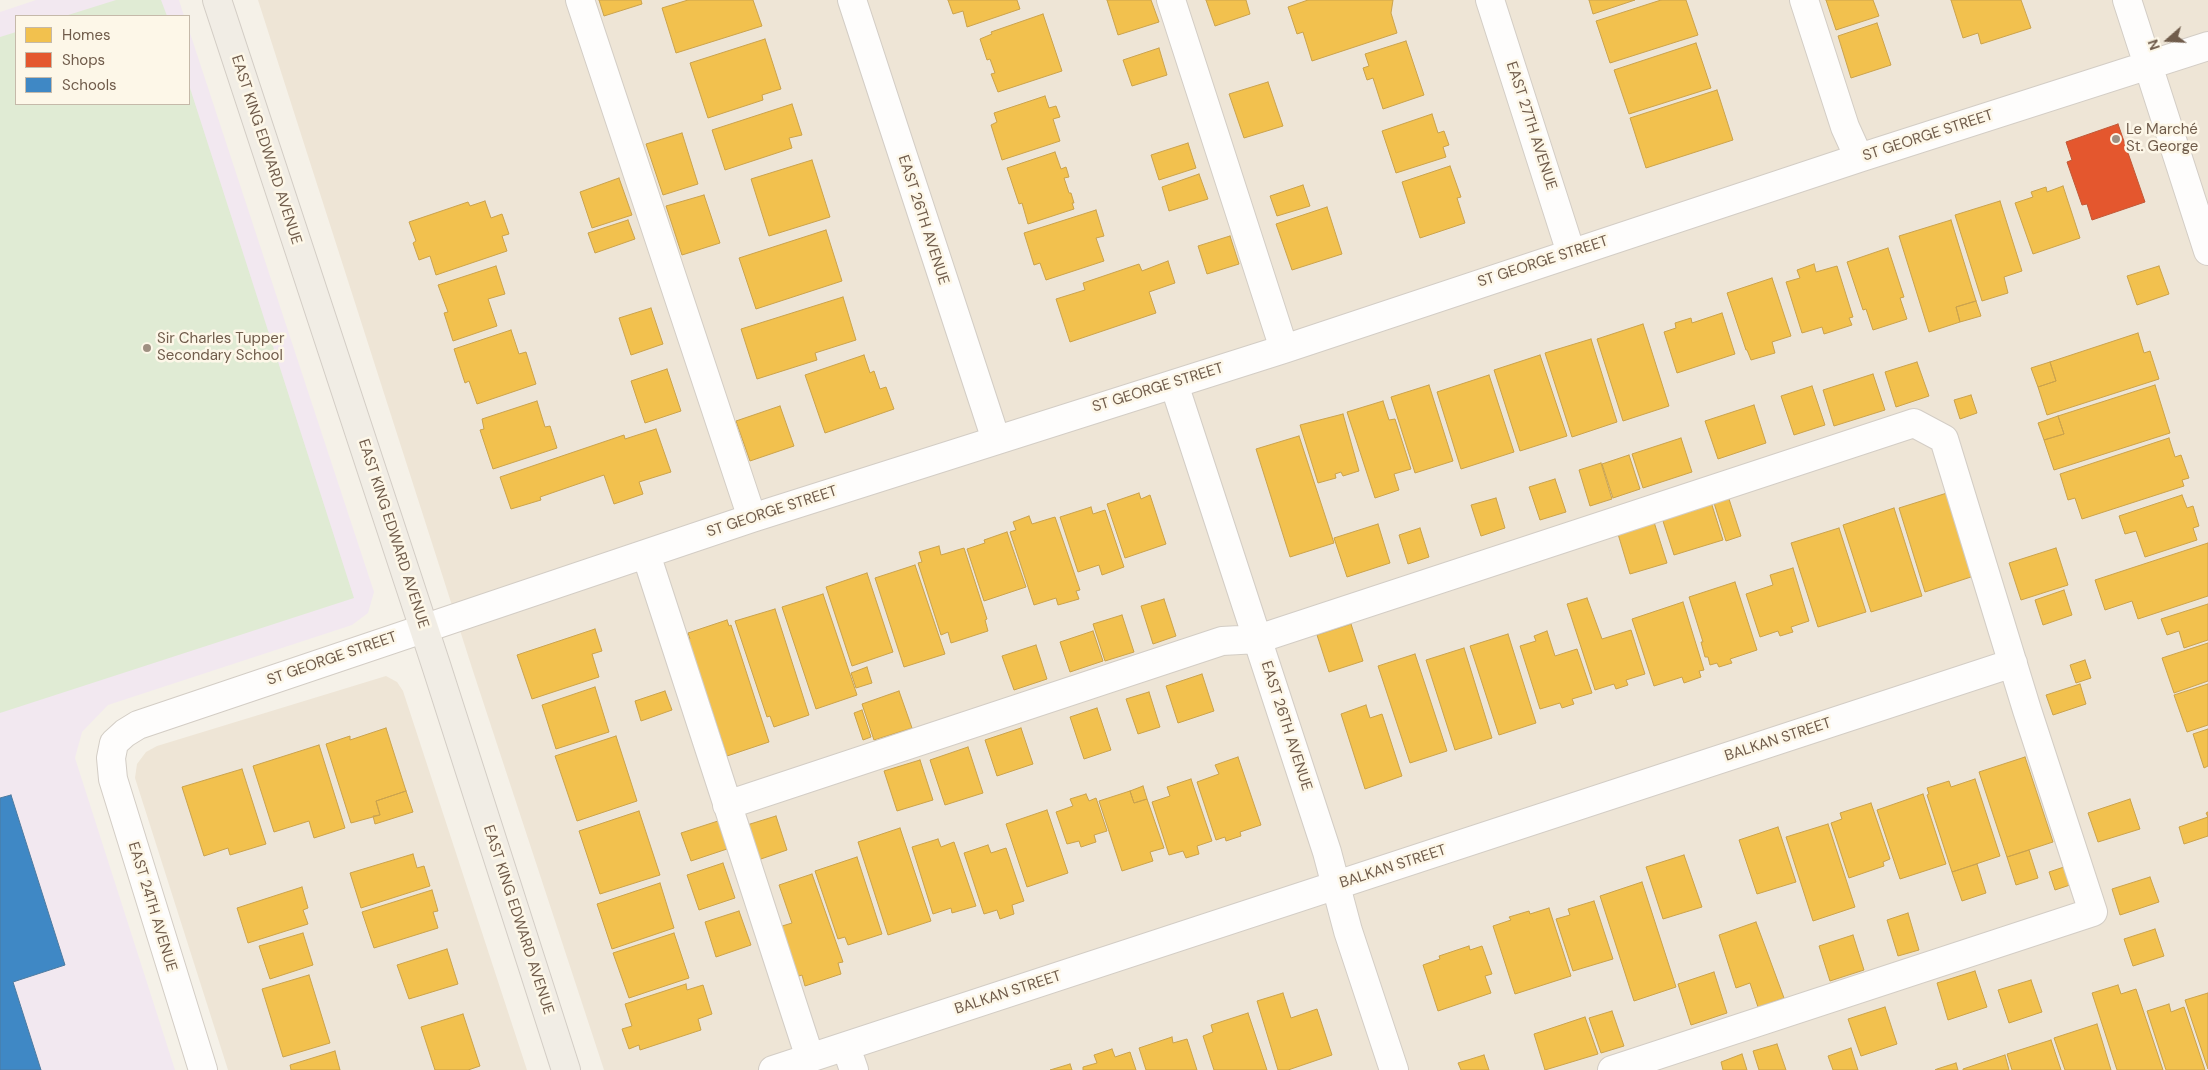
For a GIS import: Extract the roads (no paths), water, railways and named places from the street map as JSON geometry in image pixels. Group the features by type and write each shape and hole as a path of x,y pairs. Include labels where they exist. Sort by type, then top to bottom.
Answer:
{"main road":[{"name":"EAST KING EDWARD AVENUE","path":"217,0 425,629 566,1070"}],"street":[{"path":"580,0 752,518"},
{"name":"EAST 26TH AVENUE","path":"852,0 996,440"},
{"path":"1171,0 1284,349"},
{"name":"EAST 27TH AVENUE","path":"1490,0 1571,253"},
{"path":"1804,0 1845,127 1859,158"},
{"path":"2127,0 2208,251"},
{"name":"ST GEORGE STREET","path":"114,743 138,725 752,518 1284,349 1859,158 2208,46"},
{"name":"EAST 26TH AVENUE","path":"1174,384 1328,852 1348,931 1394,1070"},
{"path":"727,805 1222,641 1258,639 1914,423 1944,439 2093,912 1612,1070"},
{"path":"646,554 810,1058"},
{"name":"BALKAN STREET","path":"773,1070 810,1058 850,1058 1336,886 2013,663"},
{"name":"EAST 24TH AVENUE","path":"114,743 111,758 113,779 203,1070"}],"place":[{"name":"Le Marché St. George","path":"2116,139"},
{"name":"Sir Charles Tupper Secondary School","path":"147,348"}]}
